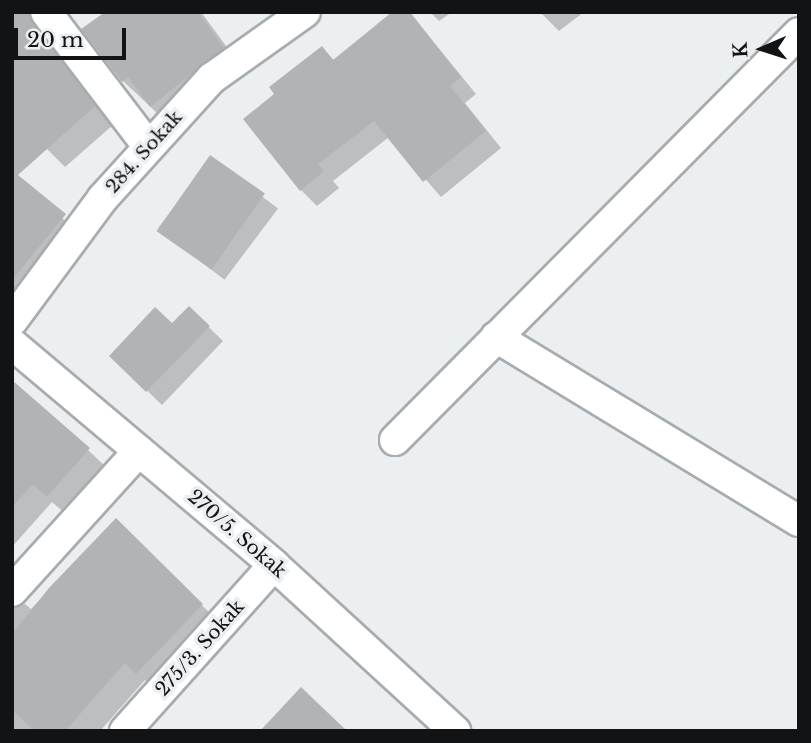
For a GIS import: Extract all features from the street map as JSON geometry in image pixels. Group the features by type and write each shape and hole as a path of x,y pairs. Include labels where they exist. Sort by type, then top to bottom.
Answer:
{"street":[{"path":"47,12 148,146"},
{"name":"284. Sokak","path":"12,321 148,146 212,78 304,12"},
{"path":"395,440 798,35"},
{"path":"496,337 799,521"},
{"name":"270/5. Sokak","path":"12,344 274,565 455,731"},
{"path":"12,591 139,451"},
{"name":"275/3. Sokak","path":"125,731 274,565"}],"building":[{"path":"12,12 27,12 95,106 18,175 66,214 12,280"},
{"path":"105,12 198,12 224,48 150,107 128,77 122,82 81,29"},
{"path":"392,12 410,12 461,77 450,86 486,131 423,182 374,121 318,164 324,171 300,191 243,119 274,94 269,87 322,46 333,60"},
{"path":"210,155 265,193 212,270 157,231"},
{"path":"189,306 210,326 146,392 109,356 155,307 172,323"},
{"path":"12,380 90,448 47,497 33,484 12,507"},
{"path":"116,518 203,604 136,674 125,663 65,731 35,731 12,710 12,634 49,588"},
{"path":"301,687 347,731 260,731"}]}
